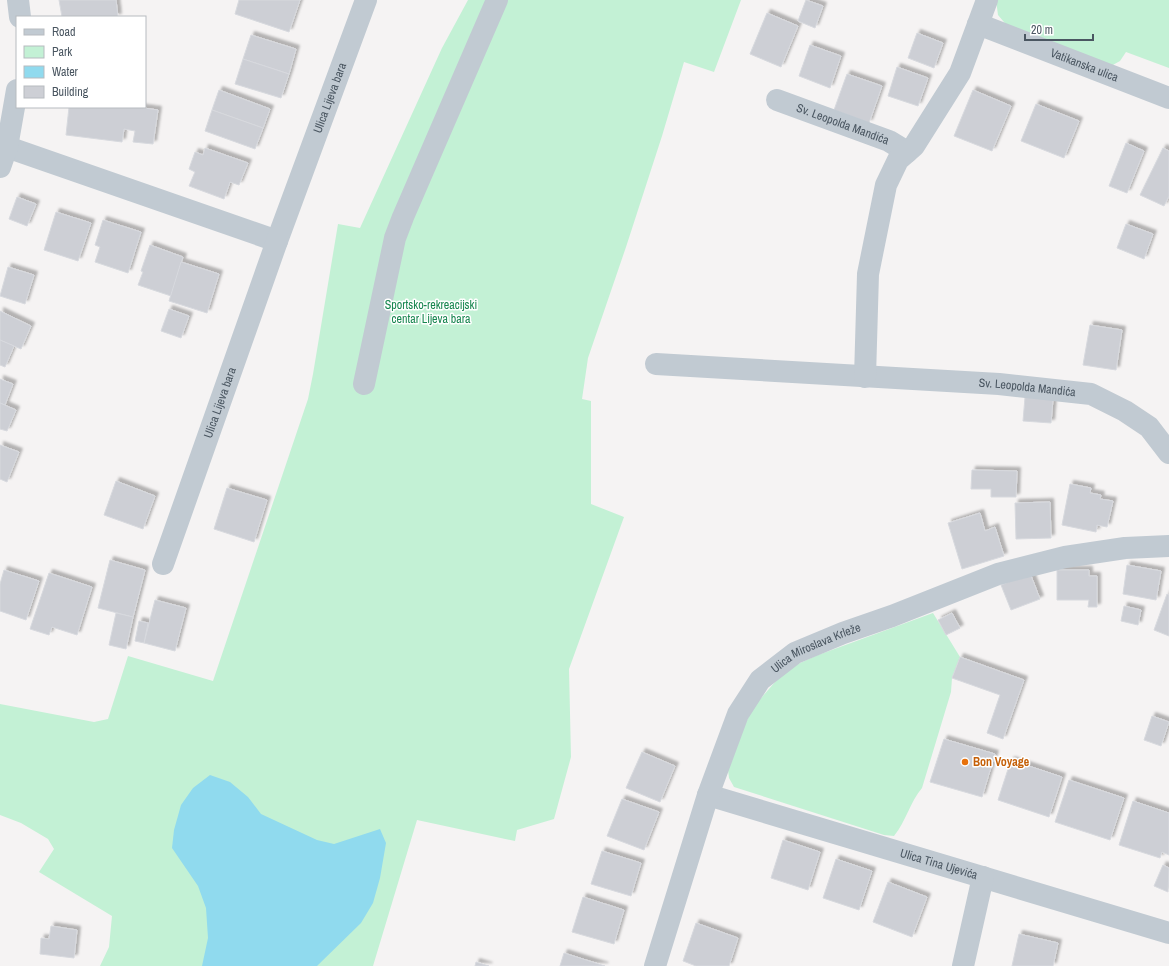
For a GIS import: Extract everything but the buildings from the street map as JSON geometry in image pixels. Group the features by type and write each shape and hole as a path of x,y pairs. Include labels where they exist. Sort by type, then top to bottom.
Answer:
{"street":[{"path":"18,0 20,16"},
{"name":"Ulica Lijeva bara","path":"163,564 277,241 366,0"},
{"path":"364,384 394,238 497,0"},
{"path":"978,24 987,0"},
{"name":"Vatikanska ulica","path":"978,24 1169,98"},
{"name":"Sv. Leopolda Mandića","path":"865,377 868,274 886,184 898,160 914,146 960,73 978,24"},
{"path":"16,95 4,157 277,241"},
{"name":"Sv. Leopolda Mandića","path":"777,100 889,141 907,152"},
{"name":"Sv. Leopolda Mandića","path":"656,364 999,384 1091,394 1126,411 1149,427 1169,452"},
{"name":"Ulica Miroslava Krleže","path":"655,966 708,795 738,714 760,680 795,653 843,632 892,616 998,574 1065,556 1125,548 1169,546"},
{"name":"Ulica Tina Ujevića","path":"708,795 1169,933"},
{"path":"963,966 983,877"}],"green space":[{"name":"Sportsko-rekreacijski centar Lijeva bara","path":"468,0 741,0 714,72 684,62 626,247 588,358 582,399 591,401 591,504 624,517 569,669 571,757 554,819 517,830 515,841 417,820 373,966 100,966 109,947 112,916 39,872 54,849 48,839 21,823 0,815 0,704 94,722 108,719 128,656 213,681 308,399 338,224 360,228 442,48"},
{"path":"996,0 1169,0 1169,68 1126,52 1120,61 1111,66 1009,28 998,15"},
{"path":"933,613 960,657 952,678 951,692 922,788 914,799 902,824 894,836 884,835 734,787 729,778 728,770 740,733 755,705 782,674 800,663 818,655"}],"water":[{"path":"210,775 230,782 248,797 261,814 317,840 334,844 380,829 386,843 380,878 373,903 361,923 317,966 202,966 208,938 206,908 198,886 172,848 174,830 181,805 193,788"}],"place":[{"name":"Bon Voyage","path":"965,762"}]}
